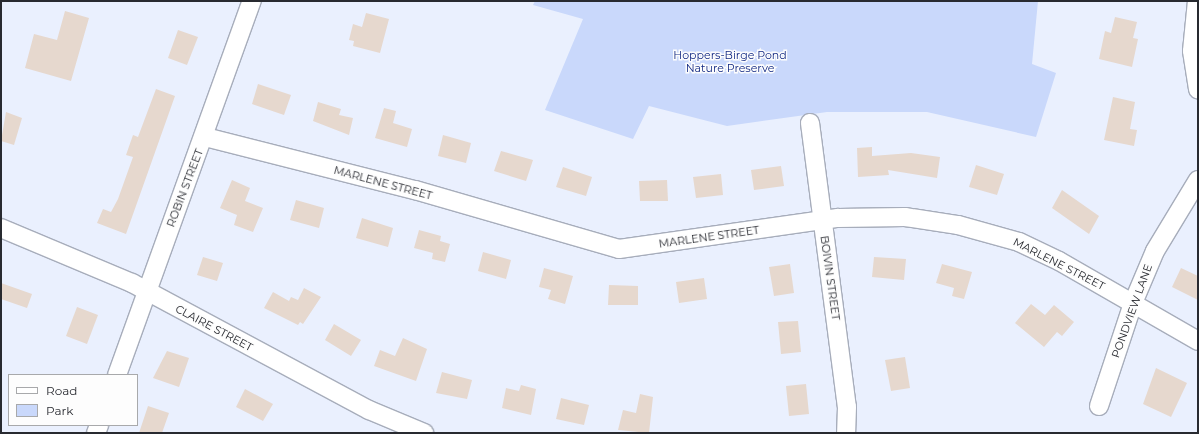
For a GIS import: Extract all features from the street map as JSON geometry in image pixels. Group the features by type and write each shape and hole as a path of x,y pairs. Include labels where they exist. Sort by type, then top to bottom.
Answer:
{"street":[{"name":"ROBIN STREET","path":"117,374 205,137 252,1"},
{"path":"1196,1 1192,51 1198,90"},
{"name":"BOIVIN STREET","path":"810,123 847,407 846,433"},
{"name":"MARLENE STREET","path":"205,137 415,190 619,249 822,220 905,217 992,233 1058,261 1198,341"},
{"name":"PONDVIEW LANE","path":"1099,406 1133,303 1155,251 1198,180"},
{"name":"CLAIRE STREET","path":"1,228 147,292 369,410 424,433"}],"green space":[{"name":"Hoppers-Birge Pond Nature Preserve","path":"535,1 1038,1 1032,64 1056,73 1036,137 927,112 827,112 727,126 649,106 633,139 545,110 583,19 533,5"}],"building":[{"path":"65,11 89,18 71,81 25,68 34,34 57,40"},
{"path":"366,13 389,19 380,53 353,46 354,41 349,40 353,24 362,27"},
{"path":"1115,17 1137,22 1133,38 1138,39 1132,67 1099,59 1105,31 1111,33"},
{"path":"178,30 198,37 187,65 168,58"},
{"path":"258,84 291,95 284,115 252,104"},
{"path":"156,89 175,96 126,234 97,223 103,209 111,212 118,199 133,157 126,155 133,135 138,137"},
{"path":"1113,97 1135,102 1130,129 1137,130 1134,146 1104,140"},
{"path":"318,102 341,109 339,115 353,118 349,135 313,121"},
{"path":"384,108 396,111 393,123 412,129 407,147 375,138"},
{"path":"6,112 22,118 14,145 1,141"},
{"path":"443,135 471,143 466,163 438,156"},
{"path":"872,147 872,156 911,153 940,157 937,178 888,170 889,175 858,177 857,148"},
{"path":"501,151 533,160 526,181 494,171"},
{"path":"976,165 1004,174 997,195 969,187"},
{"path":"781,166 784,186 754,190 751,170"},
{"path":"563,167 592,177 586,196 556,187"},
{"path":"721,174 723,195 696,198 693,177"},
{"path":"232,180 250,188 245,201 263,208 253,232 234,225 237,215 220,208"},
{"path":"667,180 668,201 640,201 639,181"},
{"path":"1062,190 1099,216 1089,234 1052,208"},
{"path":"296,200 324,208 319,228 290,220"},
{"path":"362,218 393,228 388,247 356,238"},
{"path":"419,230 441,236 440,241 450,244 445,262 432,259 433,253 414,248"},
{"path":"483,252 511,260 506,279 478,271"},
{"path":"203,257 223,263 217,281 197,275"},
{"path":"874,257 906,259 904,280 872,277"},
{"path":"790,264 794,293 774,296 769,267"},
{"path":"942,264 972,272 964,299 952,296 954,288 936,283"},
{"path":"544,268 573,276 565,304 548,299 551,290 539,287"},
{"path":"1181,268 1198,276 1198,300 1172,287"},
{"path":"704,278 707,299 679,303 676,282"},
{"path":"1,283 32,294 27,308 1,299"},
{"path":"609,285 638,286 638,305 608,305"},
{"path":"304,288 321,297 303,324 300,322 298,325 264,308 273,292 289,301 291,297 298,300"},
{"path":"1031,304 1045,315 1054,305 1074,322 1062,336 1057,332 1044,347 1015,323"},
{"path":"77,307 98,315 87,344 66,336"},
{"path":"798,321 801,352 781,354 778,322"},
{"path":"334,324 361,340 351,356 325,340"},
{"path":"403,338 427,349 416,381 374,366 380,350 395,356"},
{"path":"167,351 189,358 179,387 153,378"},
{"path":"905,357 910,388 891,391 885,360"},
{"path":"1156,368 1187,383 1171,417 1143,404"},
{"path":"442,372 472,380 467,399 436,393"},
{"path":"806,384 809,414 789,416 786,386"},
{"path":"521,385 536,389 531,415 502,408 506,388 519,391"},
{"path":"245,389 273,404 263,421 236,407"},
{"path":"640,394 653,397 649,433 618,430 623,410 636,413"},
{"path":"561,398 589,405 584,425 556,419"},
{"path":"148,406 169,413 162,433 139,433"}]}
